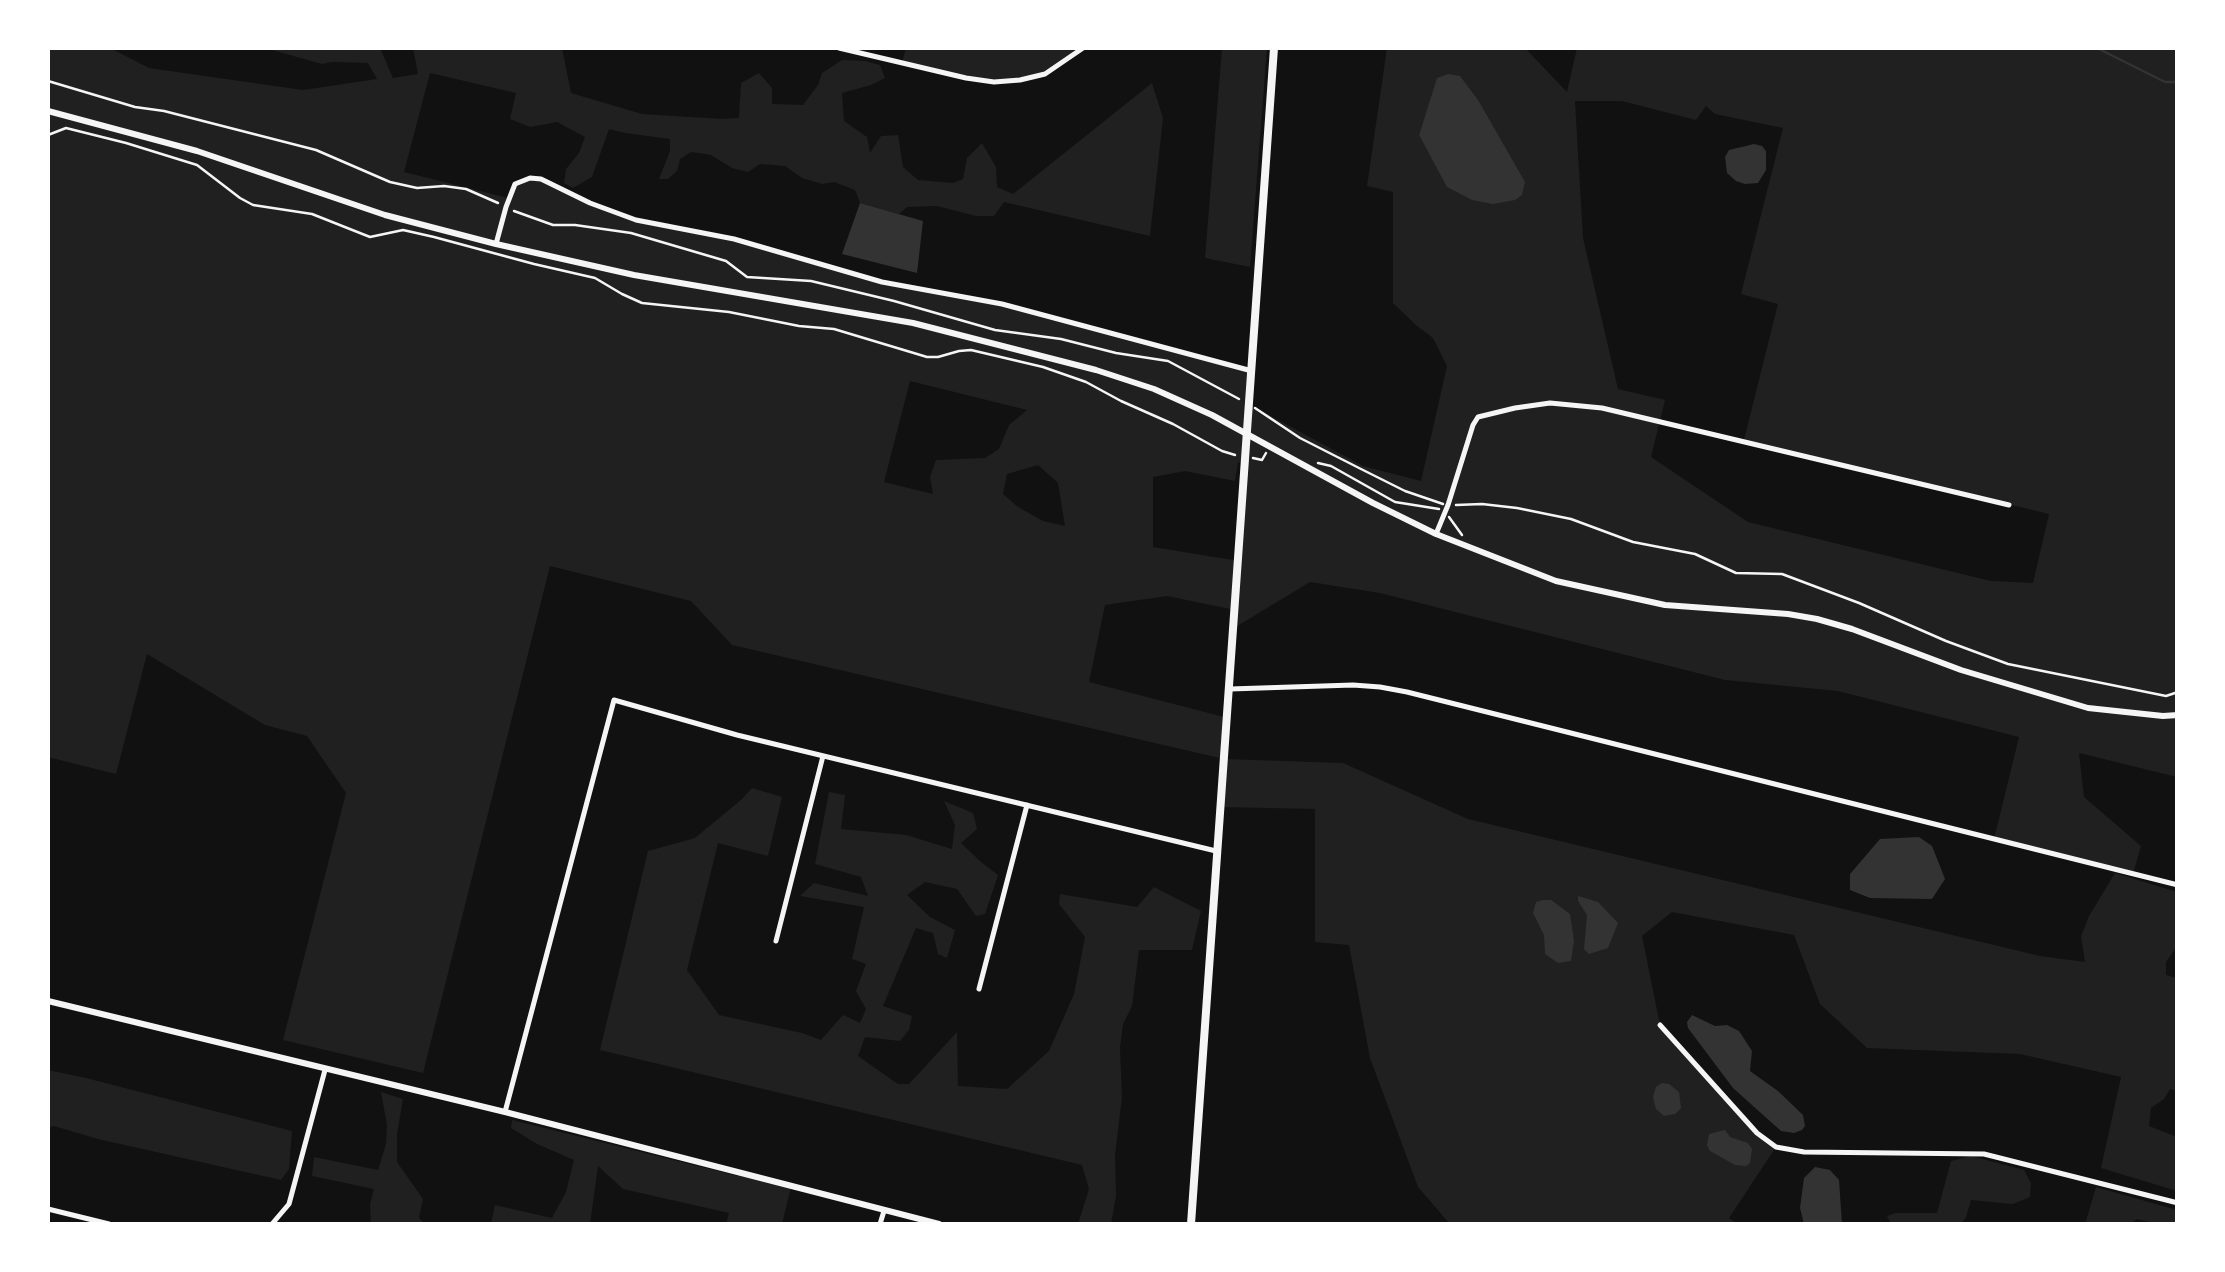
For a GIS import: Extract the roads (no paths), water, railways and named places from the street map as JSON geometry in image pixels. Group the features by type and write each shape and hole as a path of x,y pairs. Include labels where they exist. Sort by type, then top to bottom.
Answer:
{"main road":[{"path":"1191,1224 1274,48"}],"street":[{"path":"839,48 994,82 1045,74 1083,48"},
{"path":"48,112 197,151 385,215 496,244 634,275 913,323 1042,354 1154,389 1436,534 1516,567 1579,587 1678,607 1817,619 1852,628 1961,670 2088,708 2178,715"},
{"path":"496,244 515,184 541,178 590,203 636,220 760,246 882,282 1002,304 1252,371"},
{"path":"1436,534 1472,424 1478,417 1550,403 1602,408 2009,505"},
{"path":"1230,689 1380,686 2178,885"},
{"path":"504,1112 614,700 736,735 1218,851"},
{"path":"776,941 823,756"},
{"path":"979,989 1027,805"},
{"path":"48,1001 504,1112 938,1224"},
{"path":"1660,1025 1757,1133 1776,1147 1804,1152 1984,1154 2178,1203"},
{"path":"272,1224 289,1204 326,1070"},
{"path":"48,1210 109,1224"},
{"path":"880,1224 884,1211"}],"waterway":[{"path":"2097,48 2165,82 2178,82"}]}
